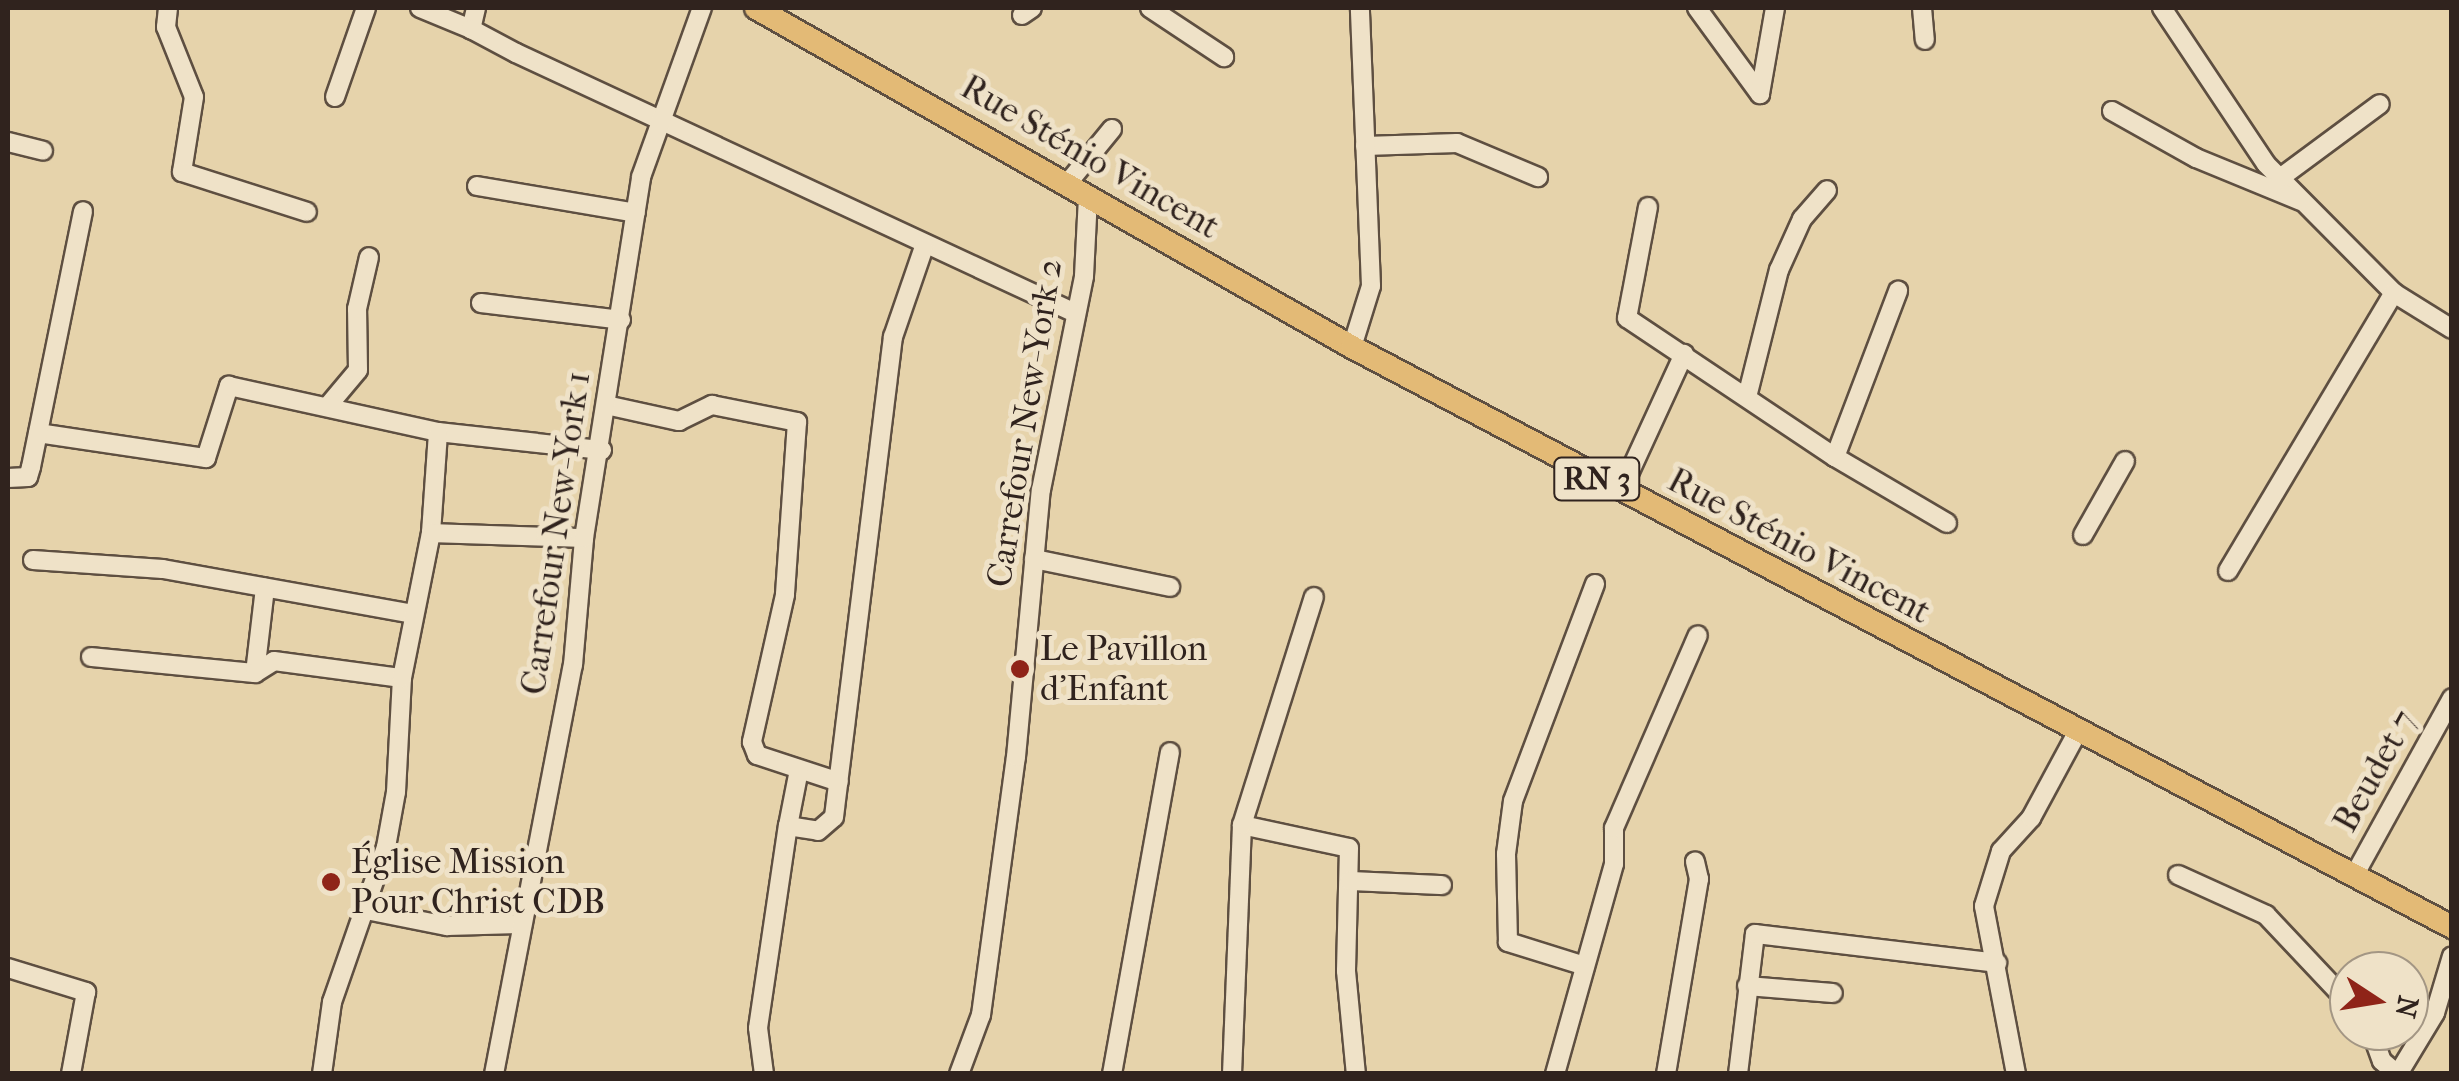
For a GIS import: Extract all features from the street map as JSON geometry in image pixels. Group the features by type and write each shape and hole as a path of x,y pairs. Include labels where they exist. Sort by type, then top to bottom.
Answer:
{"main road":[{"name":"Rue Sténio Vincent","path":"756,8 1352,348 2452,927"}],"street":[{"path":"168,8 166,27 194,97 182,172 307,212"},
{"path":"335,97 366,8"},
{"path":"420,8 660,115 924,247 1073,312"},
{"path":"471,29 476,8"},
{"name":"Carrefour New-York 1","path":"494,1074 519,924 573,665 584,538 602,450 636,213 660,115 702,8"},
{"path":"1150,8 1224,57"},
{"path":"1352,348 1371,286 1360,8"},
{"path":"1697,8 1760,94 1775,8"},
{"path":"1922,8 1925,40"},
{"path":"2162,8 2280,178 2394,293 2452,329"},
{"path":"2280,178 2380,104"},
{"path":"2112,110 2196,158 2307,204"},
{"path":"1078,190 1112,129"},
{"path":"8,142 44,151"},
{"path":"1365,146 1457,143 1538,177"},
{"path":"477,186 636,213"},
{"name":"Carrefour New-York 2","path":"959,1074 983,999 1034,559 1073,312 1084,276 1078,190"},
{"path":"1747,397 1779,270 1802,218 1828,190"},
{"path":"1648,207 1627,318 1834,458 1947,522"},
{"path":"8,478 28,477 83,211"},
{"path":"788,826 829,827 839,782 892,337 924,247"},
{"path":"327,407 358,370 357,308 369,258"},
{"path":"1834,458 1898,290"},
{"path":"2228,570 2394,293"},
{"path":"481,303 621,320"},
{"path":"1621,492 1684,354"},
{"path":"38,433 206,458 229,386 438,432 602,450"},
{"path":"606,405 678,421 712,405 797,422 785,595 752,742 758,755 839,782"},
{"path":"322,1074 332,1002 366,910 396,792 402,678 431,533 438,432"},
{"path":"2084,535 2125,462"},
{"path":"431,533 584,538"},
{"path":"1034,559 1170,587"},
{"path":"33,560 163,569 414,614"},
{"path":"1584,966 1508,942 1506,854 1514,801 1595,584"},
{"path":"255,673 265,588"},
{"path":"1232,1074 1242,825 1314,597"},
{"path":"1555,1074 1614,864 1614,828 1698,636"},
{"path":"91,656 255,673 274,661 402,678"},
{"name":"Beudet 7","path":"2354,874 2452,698"},
{"path":"2016,1074 1984,906 2001,851 2032,818 2077,733"},
{"path":"1112,1074 1170,752"},
{"path":"764,1074 758,1028 799,770"},
{"path":"1242,825 1342,842 1349,848 1346,971 1356,1074"},
{"path":"1666,1074 1699,879 1696,861"},
{"path":"2178,874 2266,915 2329,982"},
{"path":"1349,881 1442,885"},
{"path":"366,910 447,926 519,924"},
{"path":"1738,1074 1751,940 1762,931 1996,962"},
{"path":"2379,1051 2382,1061 2398,1074 2435,1013 2452,956"},
{"path":"8,968 86,992 70,1074"},
{"path":"1746,986 1833,993"}],"place":[{"name":"Le Pavillon d'Enfant","path":"1020,669"},
{"name":"Église Mission Pour Christ CDB","path":"331,882"}]}
